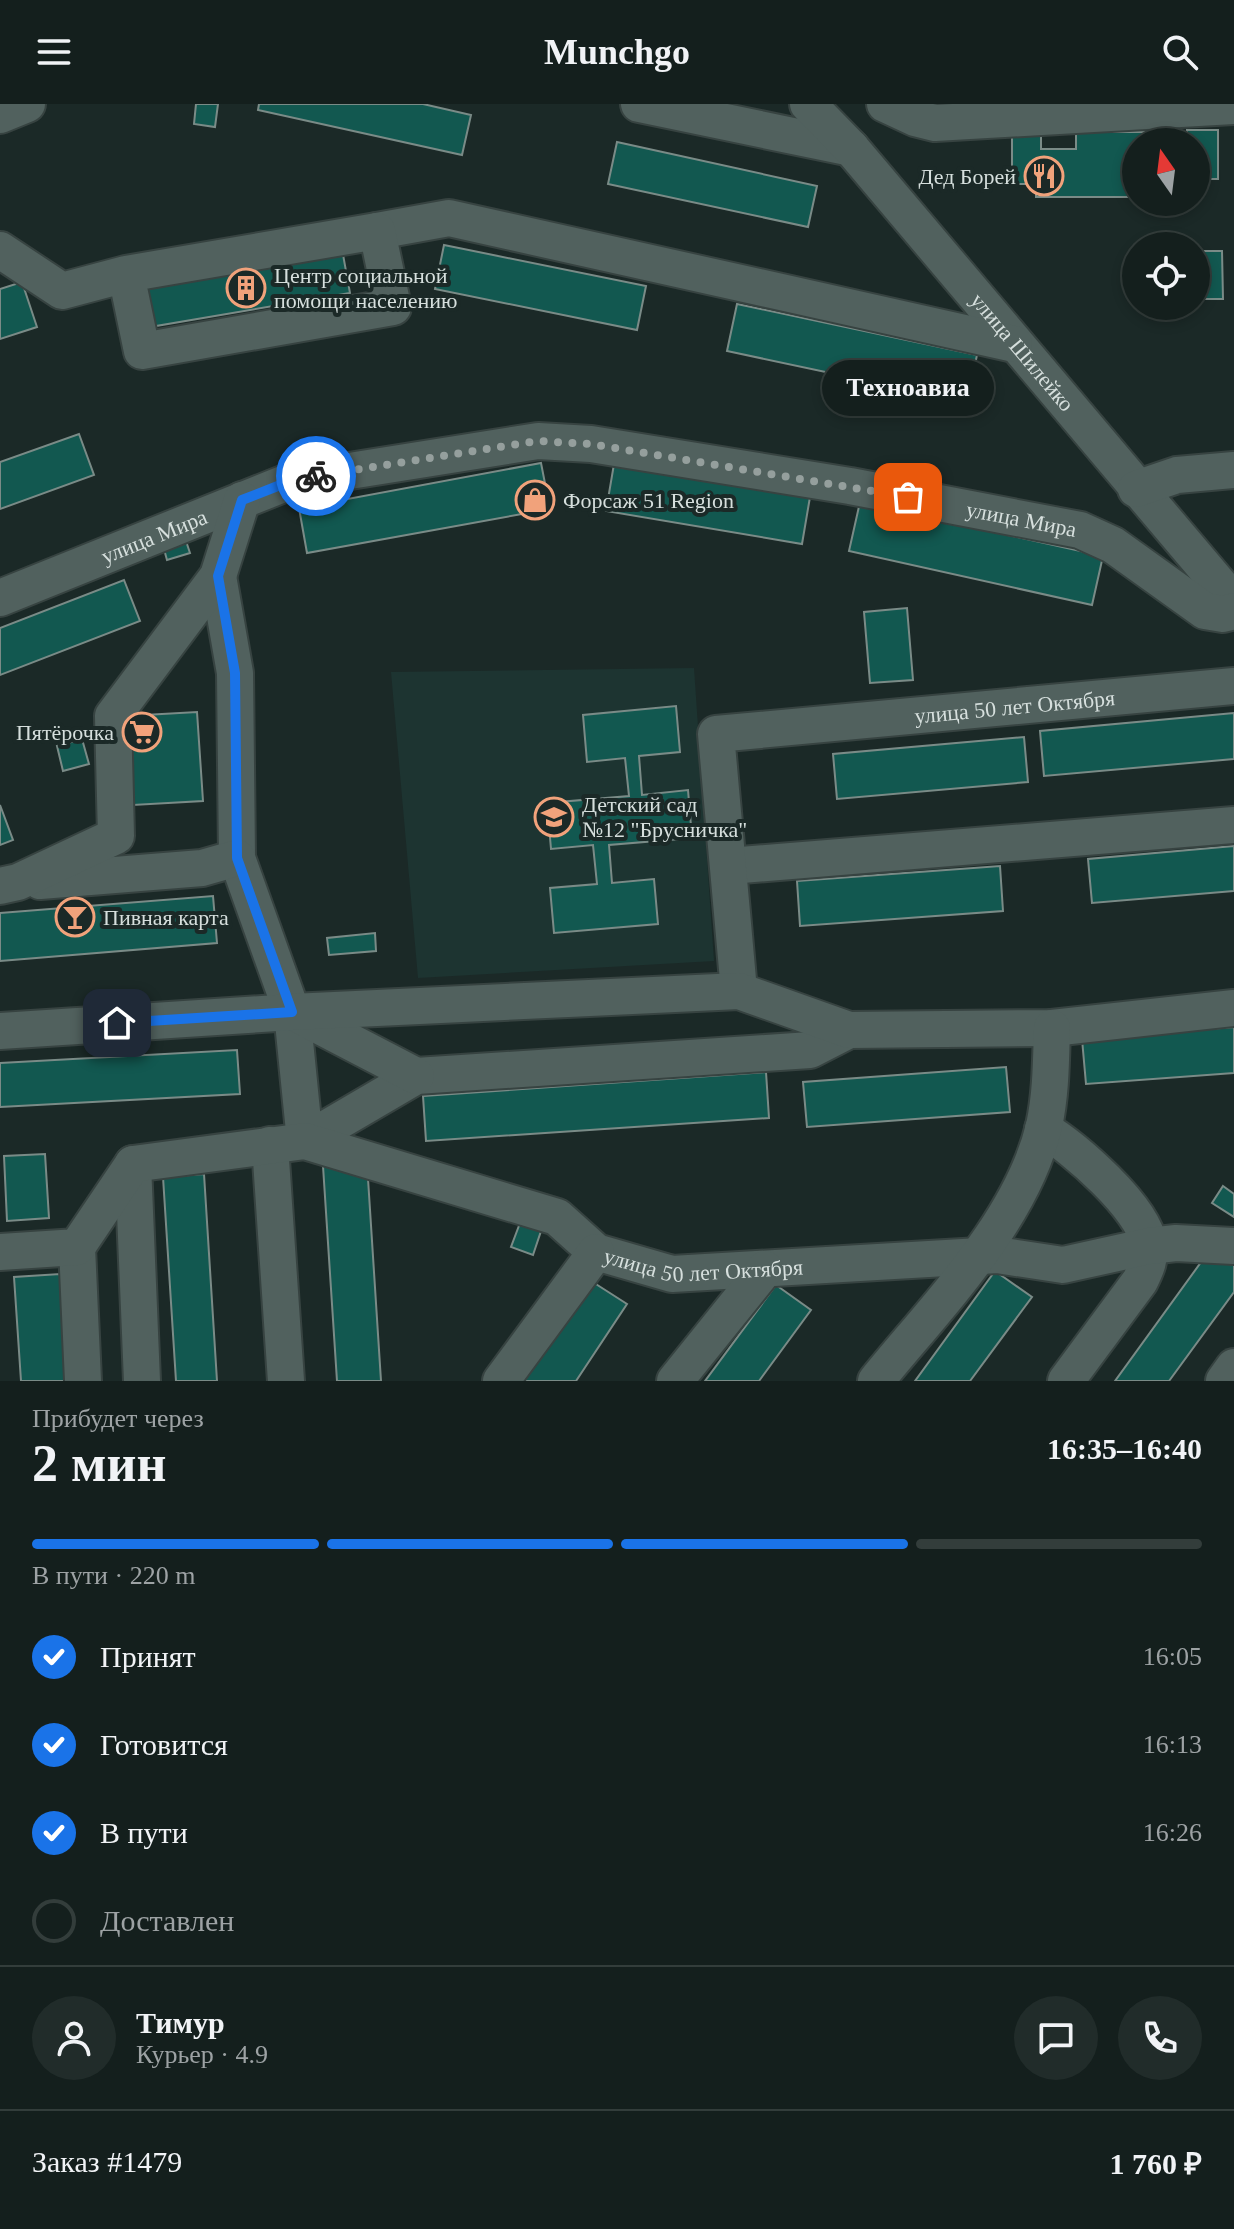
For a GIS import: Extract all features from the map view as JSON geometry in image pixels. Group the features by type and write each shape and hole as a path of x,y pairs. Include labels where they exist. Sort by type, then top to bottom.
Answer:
{"street":[{"path":"0,115 27,104"},
{"path":"639,104 851,148"},
{"name":"улица Шилейко","path":"808,104 851,148 1234,602"},
{"path":"885,104 915,118 935,123 1049,113 1234,106"},
{"path":"0,250 62,291 126,274 449,218 1014,344"},
{"path":"126,274 142,351 393,307 377,231"},
{"name":"улица Мира","path":"0,598 293,480 538,441 591,444 850,486 1080,530 1113,545 1205,611 1223,614 1234,611"},
{"path":"1136,489 1177,475 1234,470"},
{"path":"9,884 116,836 113,716 218,576 242,500"},
{"path":"218,576 235,673 237,858 292,1012 305,1141 416,1076 810,1050 849,1030"},
{"name":"улица 50 лет Октября","path":"739,991 716,734 1234,686"},
{"path":"729,866 1234,825"},
{"path":"9,884 202,868 237,858"},
{"path":"0,1031 292,1012 739,991 849,1030 1052,1028 1234,1008"},
{"path":"292,1012 416,1076"},
{"path":"876,1381 977,1257 1006,1213 1043,1129 1051,1086 1052,1028"},
{"path":"1043,1129 1087,1159 1140,1223 1149,1246 1149,1262 1140,1281 1066,1381"},
{"name":"улица 50 лет Октября","path":"133,1164 305,1141 557,1217 596,1252 672,1274 1014,1256 1063,1265 1176,1243 1234,1246"},
{"path":"270,1145 286,1381"},
{"path":"83,1381 77,1247 133,1164"},
{"path":"133,1164 142,1381"},
{"path":"0,1252 77,1247"},
{"path":"501,1381 596,1252"},
{"path":"675,1381 765,1269"},
{"path":"1224,1381 1234,1367"}],"shaded area":[{"name":"Детский сад №12 \"Брусничка\"","path":"694,668 714,961 418,978 391,672"}],"building":[{"path":"196,104 218,104 215,127 194,124"},
{"path":"259,104 423,104 471,115 462,155 258,110"},
{"path":"1012,129 1041,130 1041,149 1076,149 1076,132 1122,132 1122,197 1036,197 1036,184 1012,184"},
{"path":"1210,130 1218,130 1218,179 1210,179"},
{"path":"617,142 817,186 808,227 608,184"},
{"path":"444,245 646,286 637,330 435,289"},
{"name":"Центр социальной помощи населению","path":"342,249 350,293 150,327 142,284"},
{"path":"1210,251 1222,251 1223,299 1210,299"},
{"path":"22,282 37,327 0,339 0,289"},
{"path":"737,304 977,355 967,402 727,351"},
{"path":"79,434 94,475 0,509 0,462"},
{"path":"541,463 550,509 307,553 299,508"},
{"path":"614,464 810,497 802,544 606,511"},
{"path":"860,502 1103,556 1092,605 849,551"},
{"path":"184,535 190,553 167,560 162,542"},
{"path":"124,580 140,621 0,675 0,628"},
{"path":"907,608 913,680 870,683 864,612"},
{"path":"676,706 680,752 639,756 642,795 688,790 692,838 609,845 612,883 654,879 658,924 554,933 550,888 597,884 593,845 551,849 547,803 629,796 625,758 587,762 583,715"},
{"path":"197,712 203,801 133,805 127,716"},
{"path":"1234,713 1234,759 1044,776 1040,731"},
{"path":"1024,737 1028,782 837,799 833,754"},
{"path":"82,739 89,764 63,771 57,746"},
{"path":"0,805 13,840 0,845"},
{"path":"1234,846 1234,891 1092,903 1088,859"},
{"path":"1000,866 1003,911 800,926 797,881"},
{"path":"213,896 217,943 0,961 0,913"},
{"path":"375,933 376,951 329,955 327,938"},
{"path":"1234,1027 1234,1073 1086,1084 1082,1039"},
{"path":"237,1050 240,1094 0,1107 0,1063"},
{"path":"1006,1067 1010,1112 807,1127 803,1082"},
{"path":"766,1072 769,1118 426,1141 423,1096"},
{"path":"45,1154 49,1218 7,1221 4,1156"},
{"path":"367,1163 381,1381 337,1381 323,1166"},
{"path":"204,1174 217,1381 176,1381 163,1177"},
{"path":"1223,1186 1234,1194 1234,1217 1212,1203"},
{"path":"520,1223 541,1231 533,1255 511,1247"},
{"path":"1212,1247 1234,1263 1234,1292 1169,1381 1115,1381"},
{"path":"995,1271 1032,1297 970,1381 915,1381"},
{"path":"60,1274 67,1381 21,1381 14,1277"},
{"path":"588,1279 627,1304 576,1381 520,1381"},
{"path":"776,1285 811,1310 759,1381 705,1381"}],"way so far":[{"path":"316,476 538,441 591,444 908,497"}],"place":[{"name":"Дед Борей","path":"1044,176"},
{"name":"Центр социальной помощи населению","path":"246,288"},
{"name":"Техноавиа","path":"908,497"},
{"name":"Форсаж 51 Region","path":"535,500"},
{"name":"Пятёрочка","path":"142,732"},
{"name":"Детский сад №12 \"Брусничка\"","path":"554,817"},
{"name":"Пивная карта","path":"75,917"}],"route":[{"path":"117,1023 292,1012 237,858 235,673 218,576 242,500 293,480 316,476"}]}
